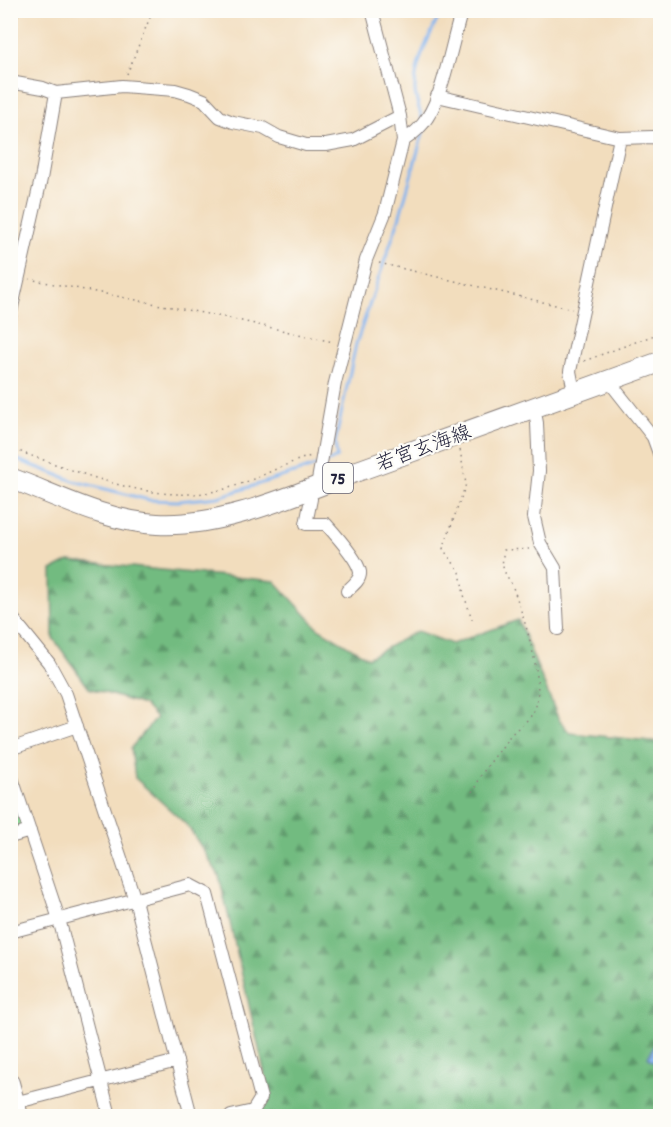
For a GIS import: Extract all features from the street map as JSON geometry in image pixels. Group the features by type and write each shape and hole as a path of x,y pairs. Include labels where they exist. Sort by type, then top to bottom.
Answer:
{"main road":[{"name":"若宮玄海線","path":"10,478 70,503 134,522 193,523 231,516 660,362"}],"street":[{"path":"10,16 13,10"},
{"path":"346,591 358,580 360,572 356,563 326,524 306,524 312,487 366,260 385,213 403,141 400,116 372,10"},
{"path":"403,141 414,133 427,118 437,96 462,10"},
{"path":"10,82 43,88 56,93 122,86 174,90 204,100 220,117 263,128 279,137 306,145 327,145 353,140 400,116"},
{"path":"10,316 41,179 56,93"},
{"path":"437,96 620,138 653,137 660,140"},
{"path":"574,393 570,371 620,138"},
{"path":"608,380 653,437 660,456"},
{"path":"534,407 539,471 534,517 540,543 555,568 558,629"},
{"path":"10,615 49,663 66,694 135,900 191,1116"},
{"path":"10,749 77,726"},
{"path":"10,772 59,919 110,1116"},
{"path":"10,837 30,831"},
{"path":"10,932 190,885 207,894 261,1098 253,1111 231,1116"},
{"path":"10,1083 15,1107 100,1080 177,1061"}],"path":[{"path":"122,86 153,10"},
{"path":"366,260 583,312"},
{"path":"18,277 233,319 345,345"},
{"path":"572,362 581,363 660,333"},
{"path":"452,436 460,450 466,484 442,549 460,572 464,595 473,622"},
{"path":"10,446 22,453 122,486 168,494 197,494 223,490 310,456 321,456"},
{"path":"472,792 477,788 479,779 512,732 533,714 537,699 536,668 525,621 512,583 501,564 504,550 526,550 535,548 540,543"},
{"path":"658,1027 654,1018 656,1008 660,1003"}],"green space":[{"path":"69,561 275,581 318,628 368,658 417,631 452,644 518,620 559,720 570,733 660,742 660,1116 258,1116 269,1092 219,875 188,826 135,778 131,748 156,718 144,705 89,688 53,638 52,570"},
{"path":"10,788 23,826 20,831 10,834"}],"water":[{"path":"660,1036 660,1065 648,1057"}],"waterway":[{"path":"422,119 416,98 415,80 424,49 442,10"},
{"path":"325,463 337,457 335,443 356,344 399,219 424,129"},
{"path":"10,457 74,481 149,500 178,501 218,497 316,466"}]}
